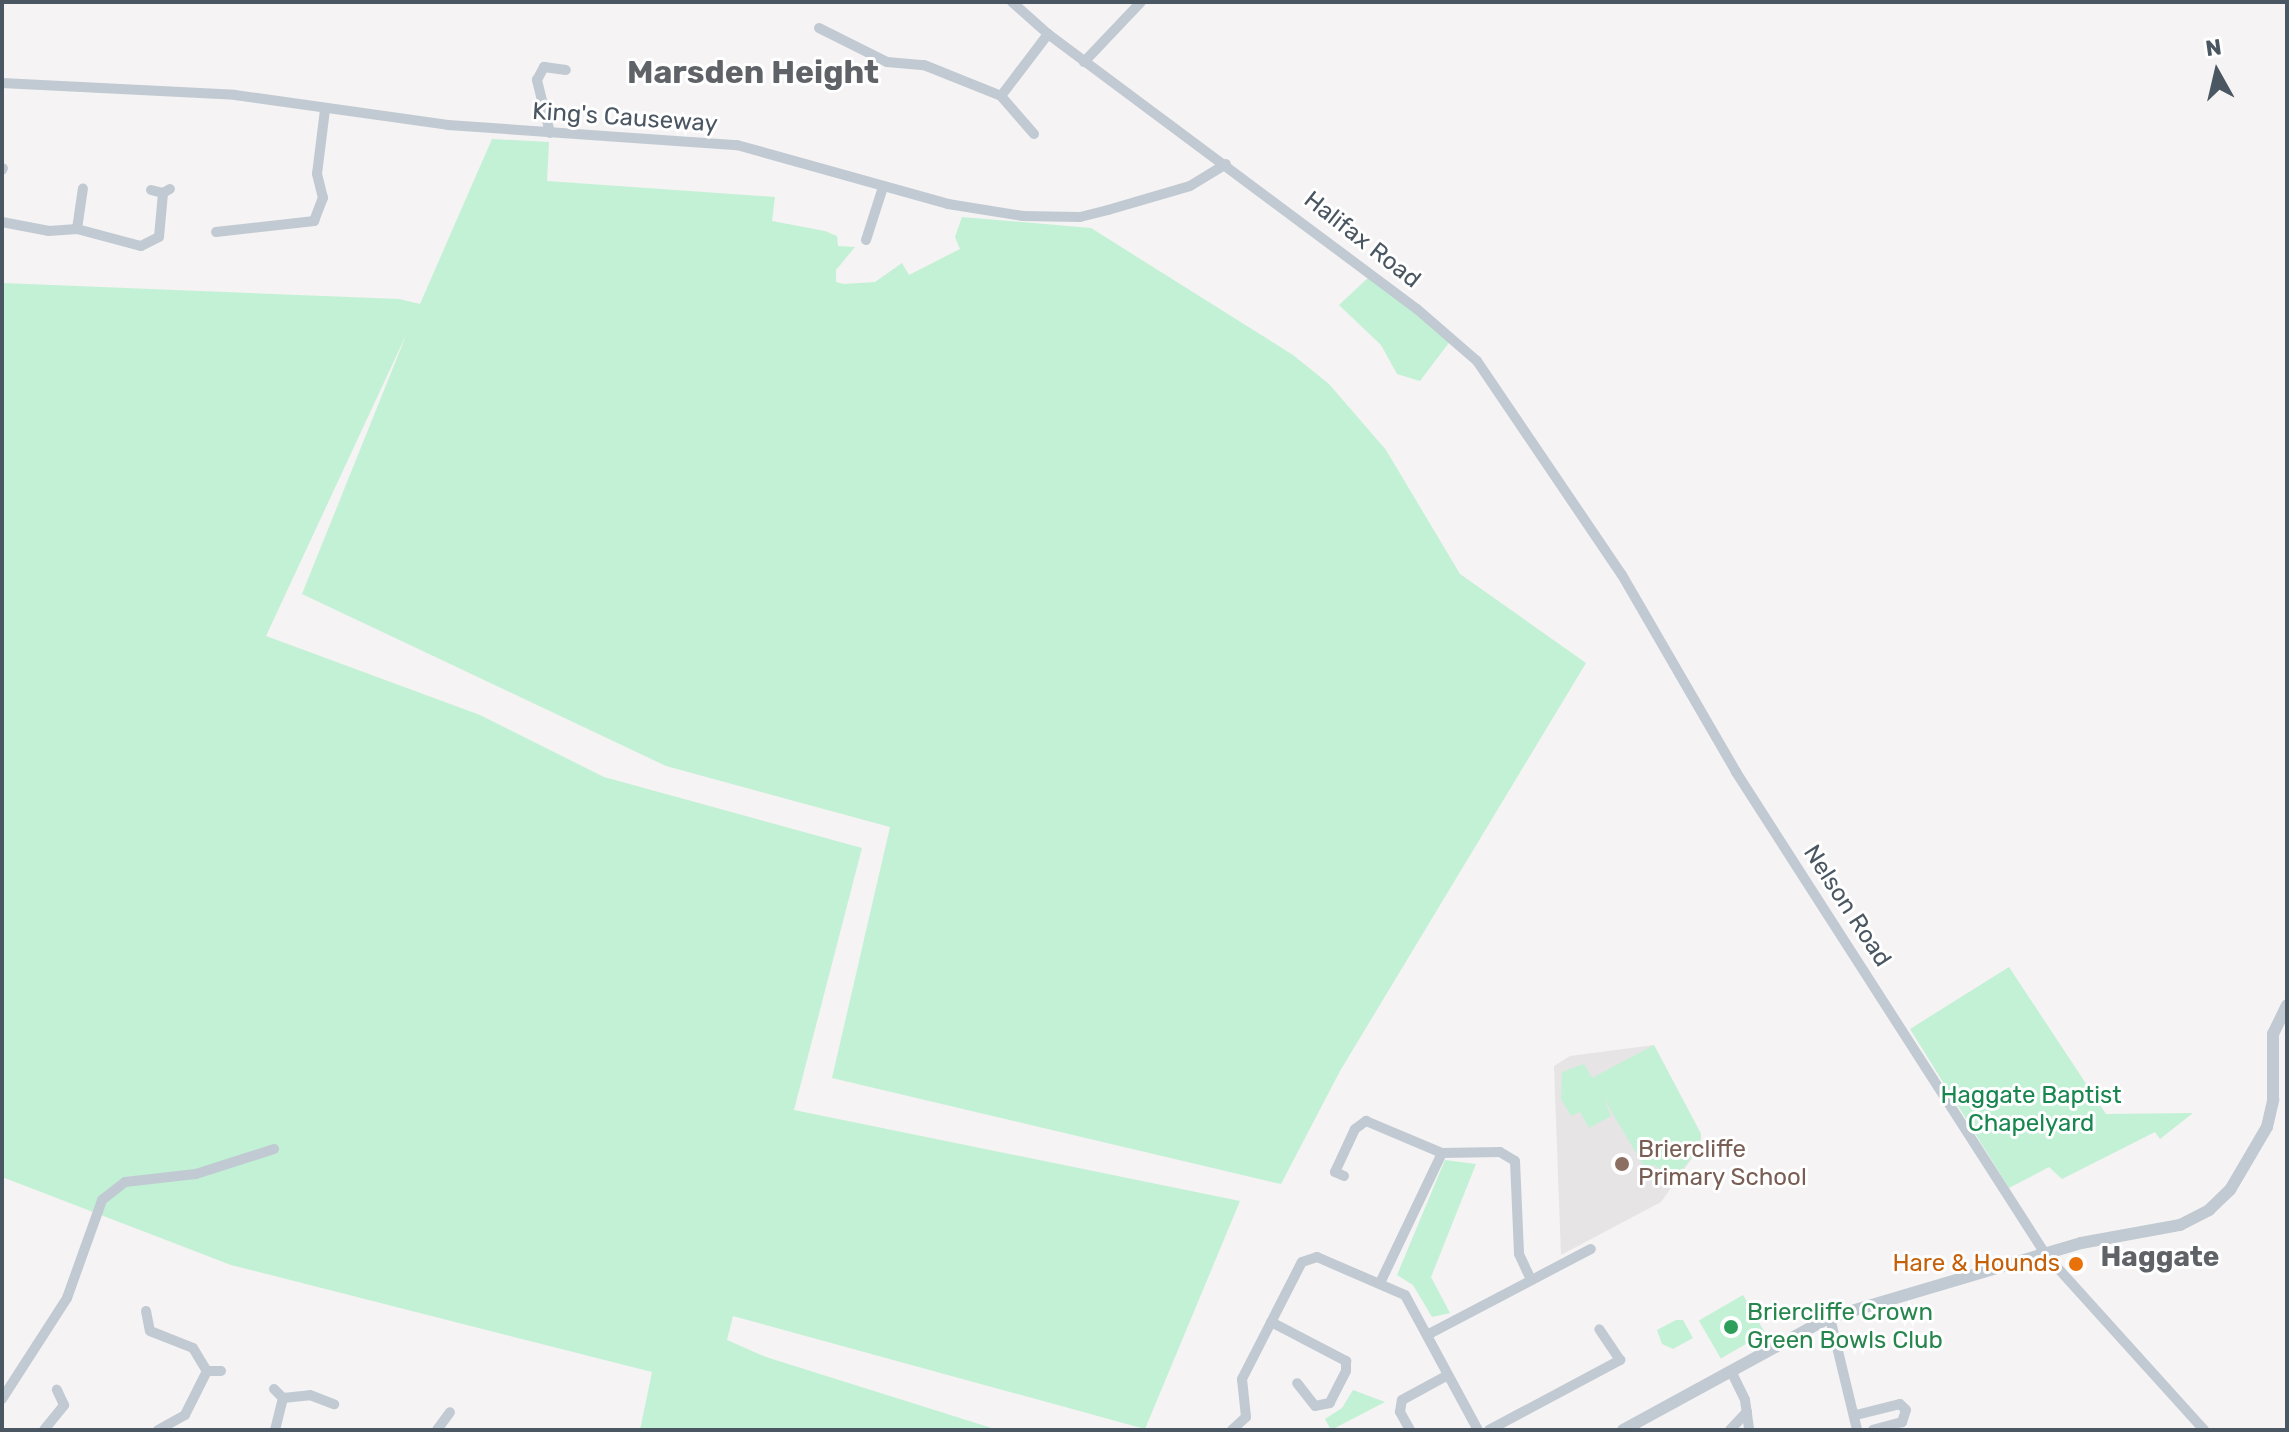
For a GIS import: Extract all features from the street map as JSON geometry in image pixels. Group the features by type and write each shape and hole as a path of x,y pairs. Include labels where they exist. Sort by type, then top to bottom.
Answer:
{"street":[{"name":"Halifax Road","path":"1012,2 1084,62 1226,164 1477,361 1622,575"},
{"path":"1084,62 1141,2"},
{"path":"819,28 887,62 924,65 1001,96 1034,134"},
{"path":"1001,96 1048,34"},
{"path":"550,133 537,80 544,67 566,70"},
{"name":"King's Causeway","path":"2,83 221,94 325,110 550,133 737,145 981,212 1080,217 1190,186 1226,164"},
{"path":"216,232 314,221 323,198 317,174 325,110"},
{"path":"866,240 883,187"},
{"path":"77,229 83,188"},
{"path":"2,222 49,231 77,229 151,244 163,225 161,190"},
{"name":"Nelson Road","path":"1622,575 1736,772 2046,1255 2204,1430"},
{"path":"1623,1430 1830,1318 2046,1255 2180,1225 2230,1190 2267,1127 2273,1100 2273,1034 2287,1005"},
{"path":"1335,1172 1355,1129 1366,1121 1442,1153 1500,1152 1515,1161 1519,1254 1531,1280"},
{"path":"2,1399 67,1298 102,1200 125,1182 196,1174 274,1149"},
{"path":"1380,1283 1442,1153"},
{"path":"1427,1335 1591,1249"},
{"path":"1232,1430 1246,1417 1240,1385 1302,1262 1311,1257 1405,1295 1478,1430"},
{"path":"146,1311 146,1334 193,1348 207,1371"},
{"path":"1830,1318 1856,1415 1857,1430"},
{"path":"1271,1322 1346,1361 1346,1371 1330,1403 1315,1406 1297,1383"},
{"path":"1489,1430 1620,1360 1599,1329"},
{"path":"207,1371 221,1371"},
{"path":"158,1430 184,1423 207,1371"},
{"path":"1731,1371 1747,1412 1749,1430"},
{"path":"1410,1430 1400,1412 1402,1400 1448,1375"},
{"path":"274,1389 283,1398 320,1396 334,1404"},
{"path":"44,1430 69,1402 57,1390"},
{"path":"275,1430 283,1398"},
{"path":"1856,1415 1903,1406 1907,1414 1902,1422 1873,1430"},
{"path":"437,1430 450,1412"},
{"path":"1730,1430 1747,1412"}],"shaded area":[{"name":"Briercliffe Primary School","path":"1654,1045 1701,1134 1700,1147 1661,1202 1561,1255 1554,1066 1570,1056"}],"green space":[{"path":"492,139 549,142 547,181 775,197 772,221 825,231 837,236 838,246 855,247 836,270 836,282 844,284 875,282 902,263 909,275 960,249 955,237 962,217 1091,228 1293,355 1329,384 1386,450 1460,574 1586,663 1340,1071 1281,1184 832,1078 890,827 666,766 302,594 407,333 266,636 480,715 604,777 862,848 794,1110 1240,1201 1145,1429 733,1316 727,1340 766,1357 998,1430 640,1430 652,1372 231,1265 2,1177 2,283 399,299 420,304"},
{"path":"1370,276 1451,340 1420,381 1397,374 1381,345 1339,305"},
{"name":"Haggate Baptist Chapelyard","path":"2009,967 2106,1114 2193,1113 2160,1139 2155,1132 2062,1179 2049,1167 2009,1188 1910,1029"},
{"path":"1654,1045 1701,1134 1700,1147 1673,1181 1655,1165 1645,1168 1603,1097 1611,1116 1589,1128 1580,1112 1571,1116 1561,1099 1562,1072 1584,1064 1592,1078"},
{"path":"1445,1160 1476,1164 1431,1277 1450,1313 1432,1317 1413,1285 1397,1275"},
{"name":"Briercliffe Crown Green Bowls Club","path":"1743,1295 1765,1333 1721,1359 1699,1320"},
{"path":"1676,1320 1683,1320 1693,1338 1673,1349 1662,1344 1657,1330"},
{"path":"1353,1390 1385,1402 1331,1430 1325,1419 1342,1408"}],"place":[{"name":"Briercliffe Primary School","path":"1622,1164"},
{"name":"Hare & Hounds","path":"2076,1264"},
{"name":"Briercliffe Crown Green Bowls Club","path":"1731,1327"}],"district":[{"name":"Marsden Height","path":"753,72"},
{"name":"Haggate","path":"2160,1257"}]}
